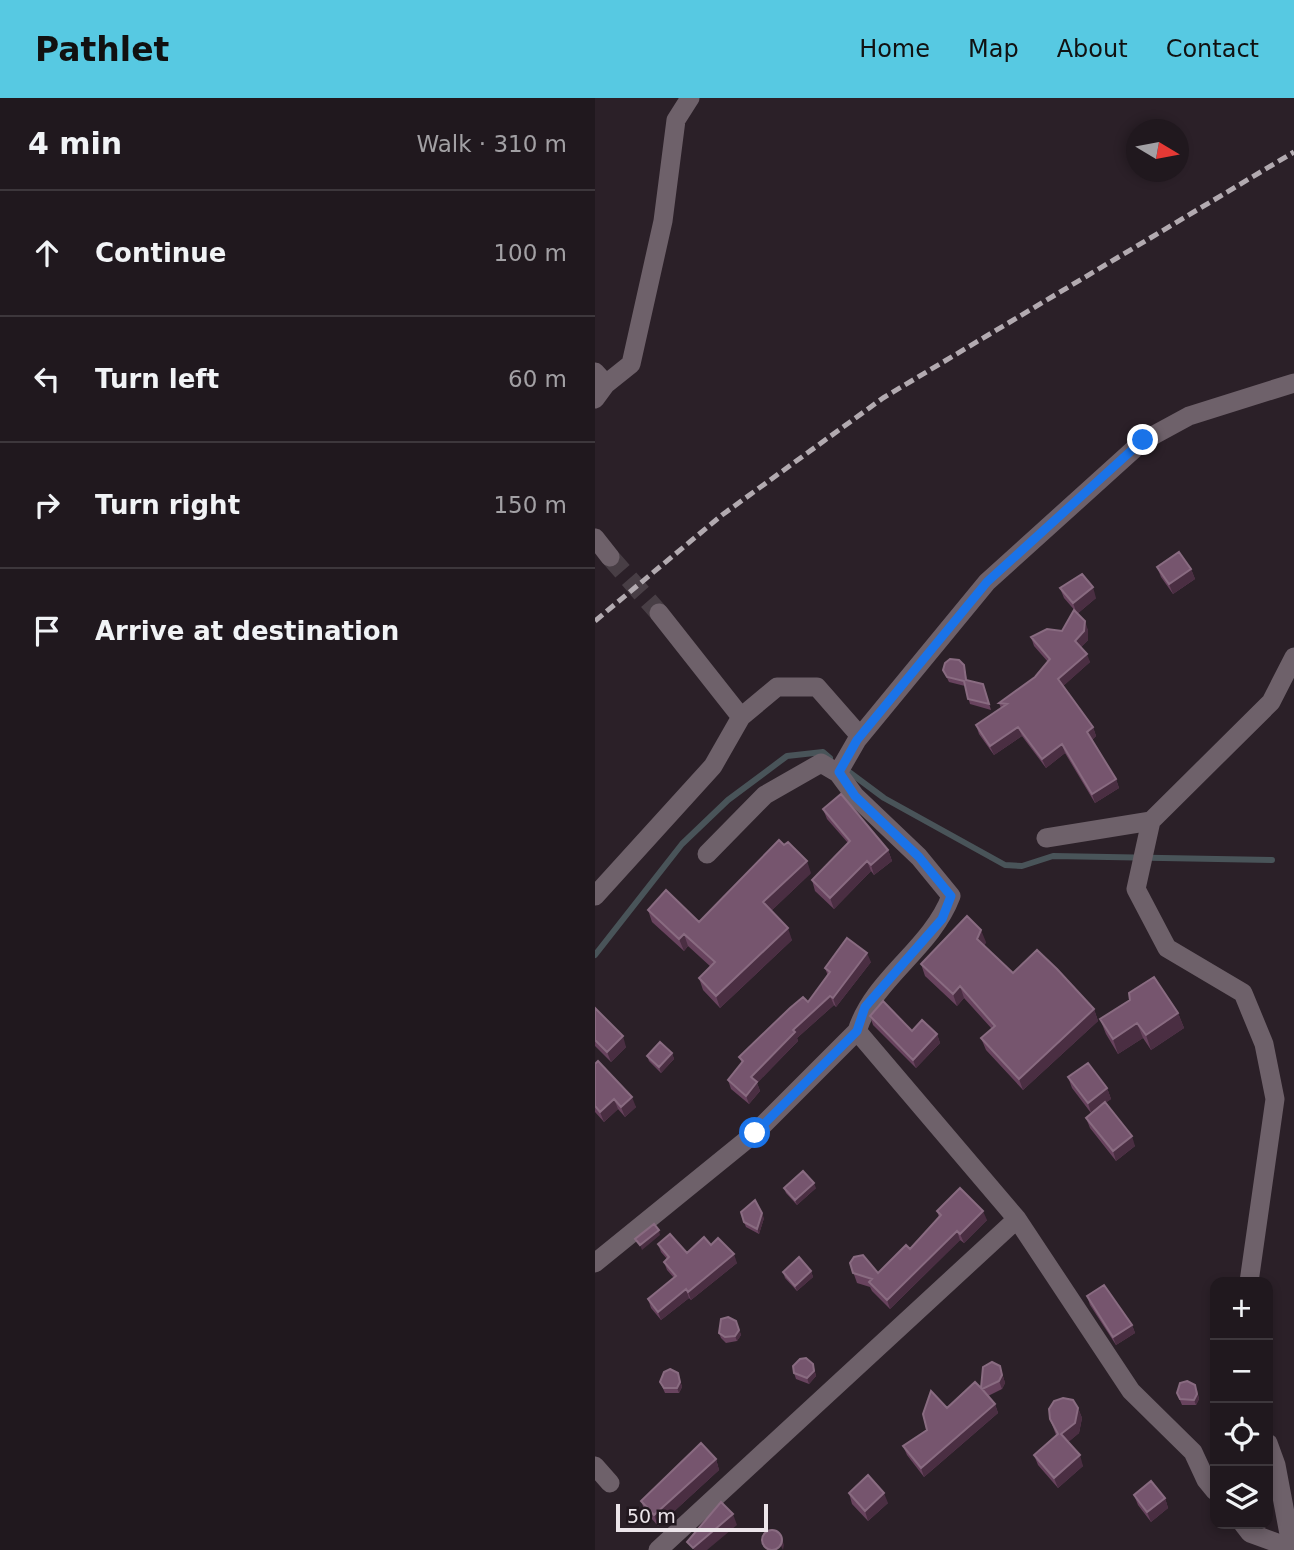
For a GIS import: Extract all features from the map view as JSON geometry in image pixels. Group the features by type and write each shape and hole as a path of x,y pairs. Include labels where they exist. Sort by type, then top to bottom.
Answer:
{"street":[{"path":"599,385 631,364 663,221 676,120 690,98"},
{"path":"841,768 860,736 987,582 1143,440 1189,416 1294,383"},
{"path":"595,538 610,557"},
{"path":"659,613 741,717"},
{"path":"1250,1277 1275,1099 1264,1044 1243,993 1167,948 1136,889 1150,821 1271,702 1294,657"},
{"path":"595,896 713,765 741,717 777,687 817,687 860,736"},
{"path":"595,1263 755,1133 857,1031 865,1007 942,919 951,896 919,857 855,796 841,768 821,763 765,794 707,854"},
{"path":"1046,838 1150,821"},
{"path":"857,1031 1017,1219 1131,1391 1193,1452 1210,1482"},
{"path":"659,1550 1017,1219"},
{"path":"1273,1457 1291,1549"},
{"path":"595,1466 610,1483"},
{"path":"1247,1529 1250,1533 1291,1549"}],"building":[{"path":"1179,552 1191,569 1169,584 1157,567"},
{"path":"1082,574 1093,587 1073,603 1060,588"},
{"path":"1074,610 1085,621 1084,631 1075,641 1087,654 1058,679 1093,727 1087,732 1116,779 1092,794 1062,744 1042,759 1018,727 990,746 976,725 1007,704 999,703 1035,677 1050,659 1031,637 1047,629 1062,631"},
{"path":"950,659 959,660 964,665 966,680 983,684 989,704 968,699 964,681 947,677 943,670"},
{"path":"841,794 888,850 871,865 867,861 830,898 812,880 850,841 823,809"},
{"path":"779,840 784,845 788,842 807,861 763,902 788,928 716,996 699,978 715,962 684,934 679,939 648,910 666,890 699,922"},
{"path":"967,916 981,930 977,939 1013,973 1037,950 1094,1009 1019,1079 981,1038 995,1026 960,986 953,994 921,964"},
{"path":"847,938 867,953 833,998 830,996 793,1030 795,1032 751,1077 757,1082 746,1096 728,1080 743,1061 739,1057 803,997 808,1002 830,972 825,968"},
{"path":"1154,977 1178,1013 1146,1035 1137,1023 1113,1039 1100,1019 1130,1000 1129,993"},
{"path":"883,1001 912,1031 922,1020 937,1034 913,1060 870,1016"},
{"path":"595,1008 623,1036 607,1052 595,1040"},
{"path":"660,1042 672,1053 659,1067 647,1056"},
{"path":"598,1061 632,1097 621,1107 614,1099 600,1112 595,1106 595,1064"},
{"path":"1088,1063 1107,1088 1088,1103 1068,1077"},
{"path":"1105,1102 1132,1136 1113,1151 1086,1118"},
{"path":"803,1171 814,1183 795,1200 784,1188"},
{"path":"960,1188 983,1211 960,1234 957,1231 887,1300 869,1282 872,1279 853,1273 850,1263 854,1257 863,1255 878,1273 906,1245 910,1249 941,1215 937,1211"},
{"path":"755,1200 762,1213 757,1229 744,1222 741,1212"},
{"path":"654,1224 659,1230 640,1245 635,1239"},
{"path":"670,1234 687,1253 704,1237 711,1245 718,1238 734,1254 688,1292 686,1289 658,1312 648,1299 676,1276 664,1262 669,1257 658,1244"},
{"path":"799,1257 811,1271 795,1286 783,1272"},
{"path":"1104,1285 1132,1325 1113,1337 1087,1296"},
{"path":"728,1317 736,1321 739,1330 735,1336 725,1337 719,1333 721,1319"},
{"path":"806,1358 813,1364 814,1371 807,1378 794,1373 793,1366 800,1359"},
{"path":"992,1362 1000,1366 1002,1375 999,1381 982,1389 995,1404 921,1468 903,1446 927,1430 923,1414 931,1391 947,1408 975,1382 981,1388 983,1367"},
{"path":"670,1369 678,1373 680,1382 677,1388 664,1388 660,1382 664,1372"},
{"path":"1187,1381 1195,1385 1197,1394 1194,1400 1180,1399 1177,1393 1180,1383"},
{"path":"1063,1398 1073,1400 1078,1408 1075,1423 1061,1434 1080,1455 1054,1478 1034,1455 1058,1434 1050,1419 1049,1409 1054,1401"},
{"path":"701,1443 716,1459 654,1515 641,1501"},
{"path":"868,1475 884,1493 865,1511 849,1493"},
{"path":"1151,1481 1165,1498 1147,1512 1134,1495"},
{"path":"721,1502 733,1514 693,1548 687,1542"},
{"path":"772,1530 779,1533 782,1540 779,1547 772,1550 765,1547 762,1540 765,1533"}],"waterway":[{"path":"595,955 682,844 728,800 787,756 823,752 830,758"},
{"path":"845,769 884,798 1005,865 1022,866 1053,856 1272,860"}],"tunnel":[{"path":"610,557 659,613"}],"railway":[{"path":"595,621 722,515 883,398 1294,152"}],"route":[{"path":"755,1133 857,1031 865,1007 942,919 951,896 919,857 855,796 839,772 857,740 926,660 987,582 1143,440"}]}
